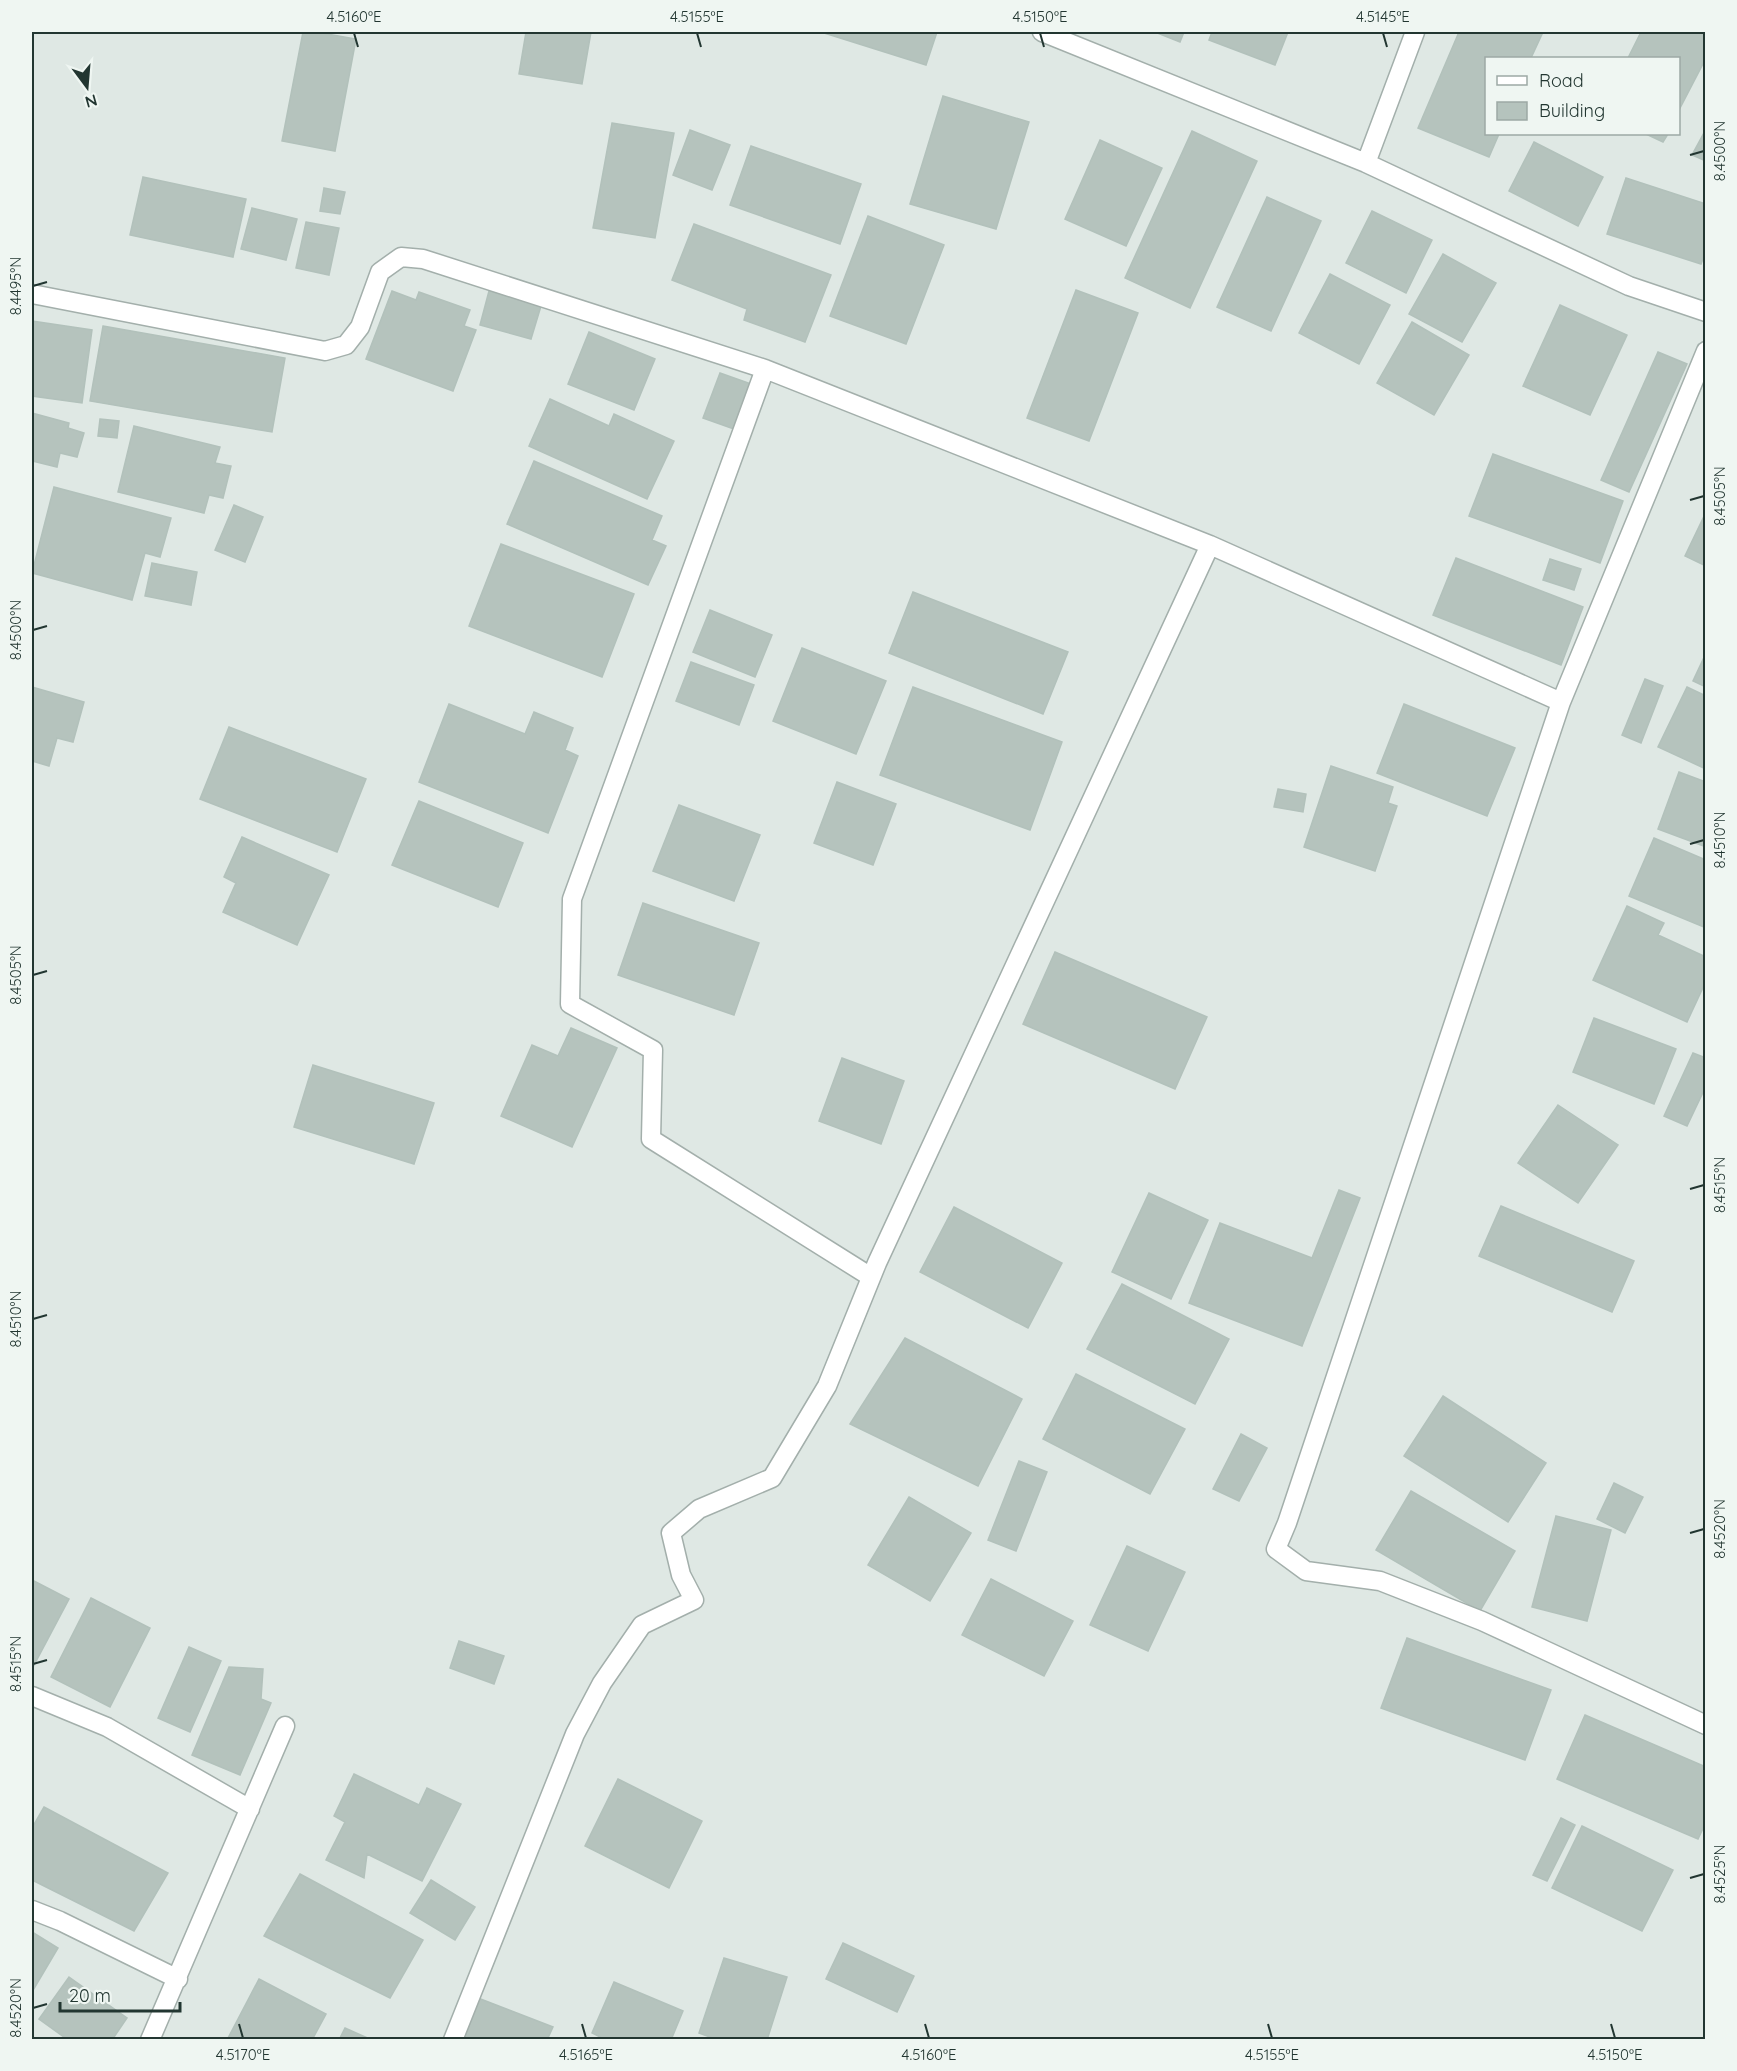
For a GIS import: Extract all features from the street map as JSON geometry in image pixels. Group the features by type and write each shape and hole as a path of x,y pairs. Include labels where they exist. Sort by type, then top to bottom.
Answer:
{"street":[{"path":"1042,32 1366,163 1629,286 1706,312"},
{"path":"1366,163 1415,32"},
{"path":"32,294 325,351 345,345 360,327 380,272 401,257 423,259 765,369 1210,545 1561,702"},
{"path":"1706,351 1561,702 1287,1523 1276,1549 1306,1571 1380,1581 1482,1621 1706,1725"},
{"path":"765,369 572,899 570,1004 653,1050 651,1139 871,1277"},
{"path":"453,2040 575,1734 602,1683 642,1625 694,1600 681,1575 671,1533 699,1509 772,1478 827,1386 871,1277 1210,545"},
{"path":"32,1696 107,1726 250,1809"},
{"path":"150,2040 285,1726"},
{"path":"32,1910 60,1921 177,1979"}],"building":[{"path":"303,32 356,39 335,151 282,141"},
{"path":"526,32 591,32 582,84 519,74"},
{"path":"821,32 937,32 926,65"},
{"path":"1155,32 1184,32 1180,42"},
{"path":"1212,32 1288,32 1275,65 1209,40"},
{"path":"1459,32 1543,32 1531,57 1485,57 1485,135 1499,135 1489,157 1418,128"},
{"path":"1641,32 1706,32 1706,58 1680,108 1680,57 1628,57"},
{"path":"943,96 1029,122 996,229 910,204"},
{"path":"612,123 674,133 655,238 593,228"},
{"path":"1706,129 1706,161 1692,155"},
{"path":"690,130 730,145 712,190 673,175"},
{"path":"1192,131 1257,161 1190,308 1125,278"},
{"path":"1648,135 1667,135 1663,142"},
{"path":"1100,140 1162,168 1126,246 1065,219"},
{"path":"1534,142 1603,177 1578,226 1509,191"},
{"path":"751,146 861,184 840,244 730,205"},
{"path":"143,177 246,199 233,257 130,235"},
{"path":"1626,178 1706,204 1706,251 1701,264 1607,234"},
{"path":"324,188 345,192 340,214 320,211"},
{"path":"1267,197 1321,221 1271,331 1217,307"},
{"path":"252,208 297,219 286,260 241,249"},
{"path":"1372,211 1432,240 1406,293 1346,263"},
{"path":"868,216 944,245 906,344 830,316"},
{"path":"306,222 339,228 329,275 296,268"},
{"path":"694,224 831,275 805,342 744,320 747,309 672,280"},
{"path":"1443,254 1496,283 1462,342 1409,314"},
{"path":"1330,274 1390,305 1359,364 1299,333"},
{"path":"1076,290 1138,313 1089,441 1027,418"},
{"path":"392,291 416,300 419,292 470,310 464,326 476,330 453,391 366,359"},
{"path":"489,291 541,306 531,339 480,325"},
{"path":"1560,305 1627,335 1590,415 1523,386"},
{"path":"32,321 92,330 82,403 32,396"},
{"path":"1412,322 1469,355 1434,415 1377,383"},
{"path":"103,326 285,358 272,432 90,401"},
{"path":"589,332 655,359 634,410 568,384"},
{"path":"1658,352 1687,364 1629,492 1601,480"},
{"path":"720,373 751,384 734,429 703,418"},
{"path":"550,399 609,426 614,414 674,441 647,499 529,446"},
{"path":"32,413 69,423 68,428 84,433 77,457 60,453 57,467 32,461"},
{"path":"100,419 119,421 117,438 98,436"},
{"path":"134,426 220,447 215,463 231,466 223,498 209,495 204,513 118,492"},
{"path":"1493,454 1623,501 1600,563 1469,516"},
{"path":"534,461 662,516 652,540 666,546 648,585 507,524"},
{"path":"54,487 171,518 160,557 145,553 132,600 32,573"},
{"path":"234,505 263,517 245,562 215,550"},
{"path":"1706,512 1706,566 1685,556"},
{"path":"501,544 634,594 602,677 469,626"},
{"path":"1456,558 1583,607 1561,665 1433,615"},
{"path":"1550,559 1581,569 1574,590 1543,580"},
{"path":"152,563 197,572 191,605 145,596"},
{"path":"913,592 1068,652 1043,714 889,653"},
{"path":"710,610 772,635 755,677 693,652"},
{"path":"802,648 886,681 856,754 773,721"},
{"path":"1706,653 1706,687 1693,681"},
{"path":"691,662 754,685 739,725 676,701"},
{"path":"1645,679 1663,686 1641,743 1622,735"},
{"path":"32,687 84,702 73,742 57,738 49,766 32,761"},
{"path":"913,687 1062,742 1030,830 880,775"},
{"path":"1687,687 1706,696 1706,769 1658,747"},
{"path":"449,704 525,734 534,712 573,728 565,750 578,756 548,833 419,782"},
{"path":"1404,704 1515,748 1487,816 1377,773"},
{"path":"229,727 366,779 337,852 200,799"},
{"path":"1331,766 1393,787 1388,803 1397,806 1375,871 1304,847"},
{"path":"1679,772 1706,782 1706,847 1658,829"},
{"path":"837,782 896,804 873,865 814,843"},
{"path":"1278,789 1306,794 1303,812 1274,807"},
{"path":"419,801 523,843 498,907 392,865"},
{"path":"679,805 760,835 734,901 653,871"},
{"path":"242,837 329,875 297,945 223,912 236,883 224,877"},
{"path":"1654,838 1706,860 1706,928 1629,896"},
{"path":"643,903 759,943 734,1015 618,975"},
{"path":"1627,906 1664,923 1658,935 1706,957 1706,981 1687,1022 1593,980"},
{"path":"1055,952 1207,1017 1175,1089 1023,1024"},
{"path":"1594,1018 1676,1049 1654,1104 1573,1072"},
{"path":"571,1028 617,1048 572,1147 501,1116 532,1045 558,1056"},
{"path":"1693,1053 1706,1058 1706,1086 1687,1126 1664,1116"},
{"path":"842,1058 904,1081 881,1144 819,1121"},
{"path":"313,1065 434,1103 414,1164 294,1127"},
{"path":"1558,1105 1618,1145 1578,1203 1518,1163"},
{"path":"1339,1190 1360,1198 1302,1346 1189,1303 1220,1223 1312,1258"},
{"path":"1149,1193 1208,1220 1171,1299 1112,1272"},
{"path":"1501,1206 1634,1261 1612,1312 1479,1256"},
{"path":"954,1207 1062,1263 1028,1328 920,1272"},
{"path":"1122,1284 1229,1339 1195,1404 1087,1349"},
{"path":"905,1338 1022,1399 978,1486 850,1424"},
{"path":"1076,1374 1185,1429 1150,1494 1043,1439"},
{"path":"1443,1396 1546,1463 1508,1522 1404,1456"},
{"path":"1241,1434 1267,1448 1239,1501 1213,1489"},
{"path":"1019,1461 1047,1472 1016,1551 988,1540"},
{"path":"1614,1483 1643,1497 1625,1533 1597,1519"},
{"path":"1411,1491 1515,1551 1480,1611 1376,1550"},
{"path":"909,1497 971,1533 930,1601 868,1565"},
{"path":"1556,1516 1611,1530 1587,1621 1532,1607"},
{"path":"1127,1546 1185,1572 1148,1651 1090,1625"},
{"path":"991,1579 1073,1621 1044,1676 962,1635"},
{"path":"32,1580 69,1599 33,1667 32,1666"},
{"path":"91,1598 150,1628 110,1707 51,1677"},
{"path":"1407,1638 1551,1690 1525,1760 1381,1708"},
{"path":"459,1641 504,1656 494,1684 450,1668"},
{"path":"189,1647 221,1661 190,1732 158,1718"},
{"path":"229,1667 263,1669 261,1699 271,1703 240,1775 192,1755"},
{"path":"1585,1715 1706,1767 1706,1822 1698,1839 1557,1779"},
{"path":"354,1774 419,1805 427,1788 461,1804 422,1881 367,1854 364,1878 326,1860 345,1822 334,1816"},
{"path":"618,1779 702,1821 669,1888 585,1846"},
{"path":"44,1807 168,1873 134,1931 32,1880 32,1828"},
{"path":"1561,1818 1575,1825 1547,1881 1533,1875"},
{"path":"1582,1826 1673,1870 1642,1931 1552,1888"},
{"path":"300,1874 423,1940 390,1998 264,1936"},
{"path":"431,1880 475,1907 455,1940 410,1913"},
{"path":"32,1932 58,1948 32,1992"},
{"path":"843,1943 914,1976 897,2012 826,1979"},
{"path":"724,1958 787,1977 767,2040 718,2040 699,2033"},
{"path":"69,1977 127,2018 112,2040 68,2040 39,2019"},
{"path":"259,1979 326,2014 312,2040 227,2040"},
{"path":"614,1982 683,2011 671,2040 606,2040 592,2033"},
{"path":"478,1998 553,2027 547,2040 462,2040"},
{"path":"345,2028 372,2040 339,2040"}]}
